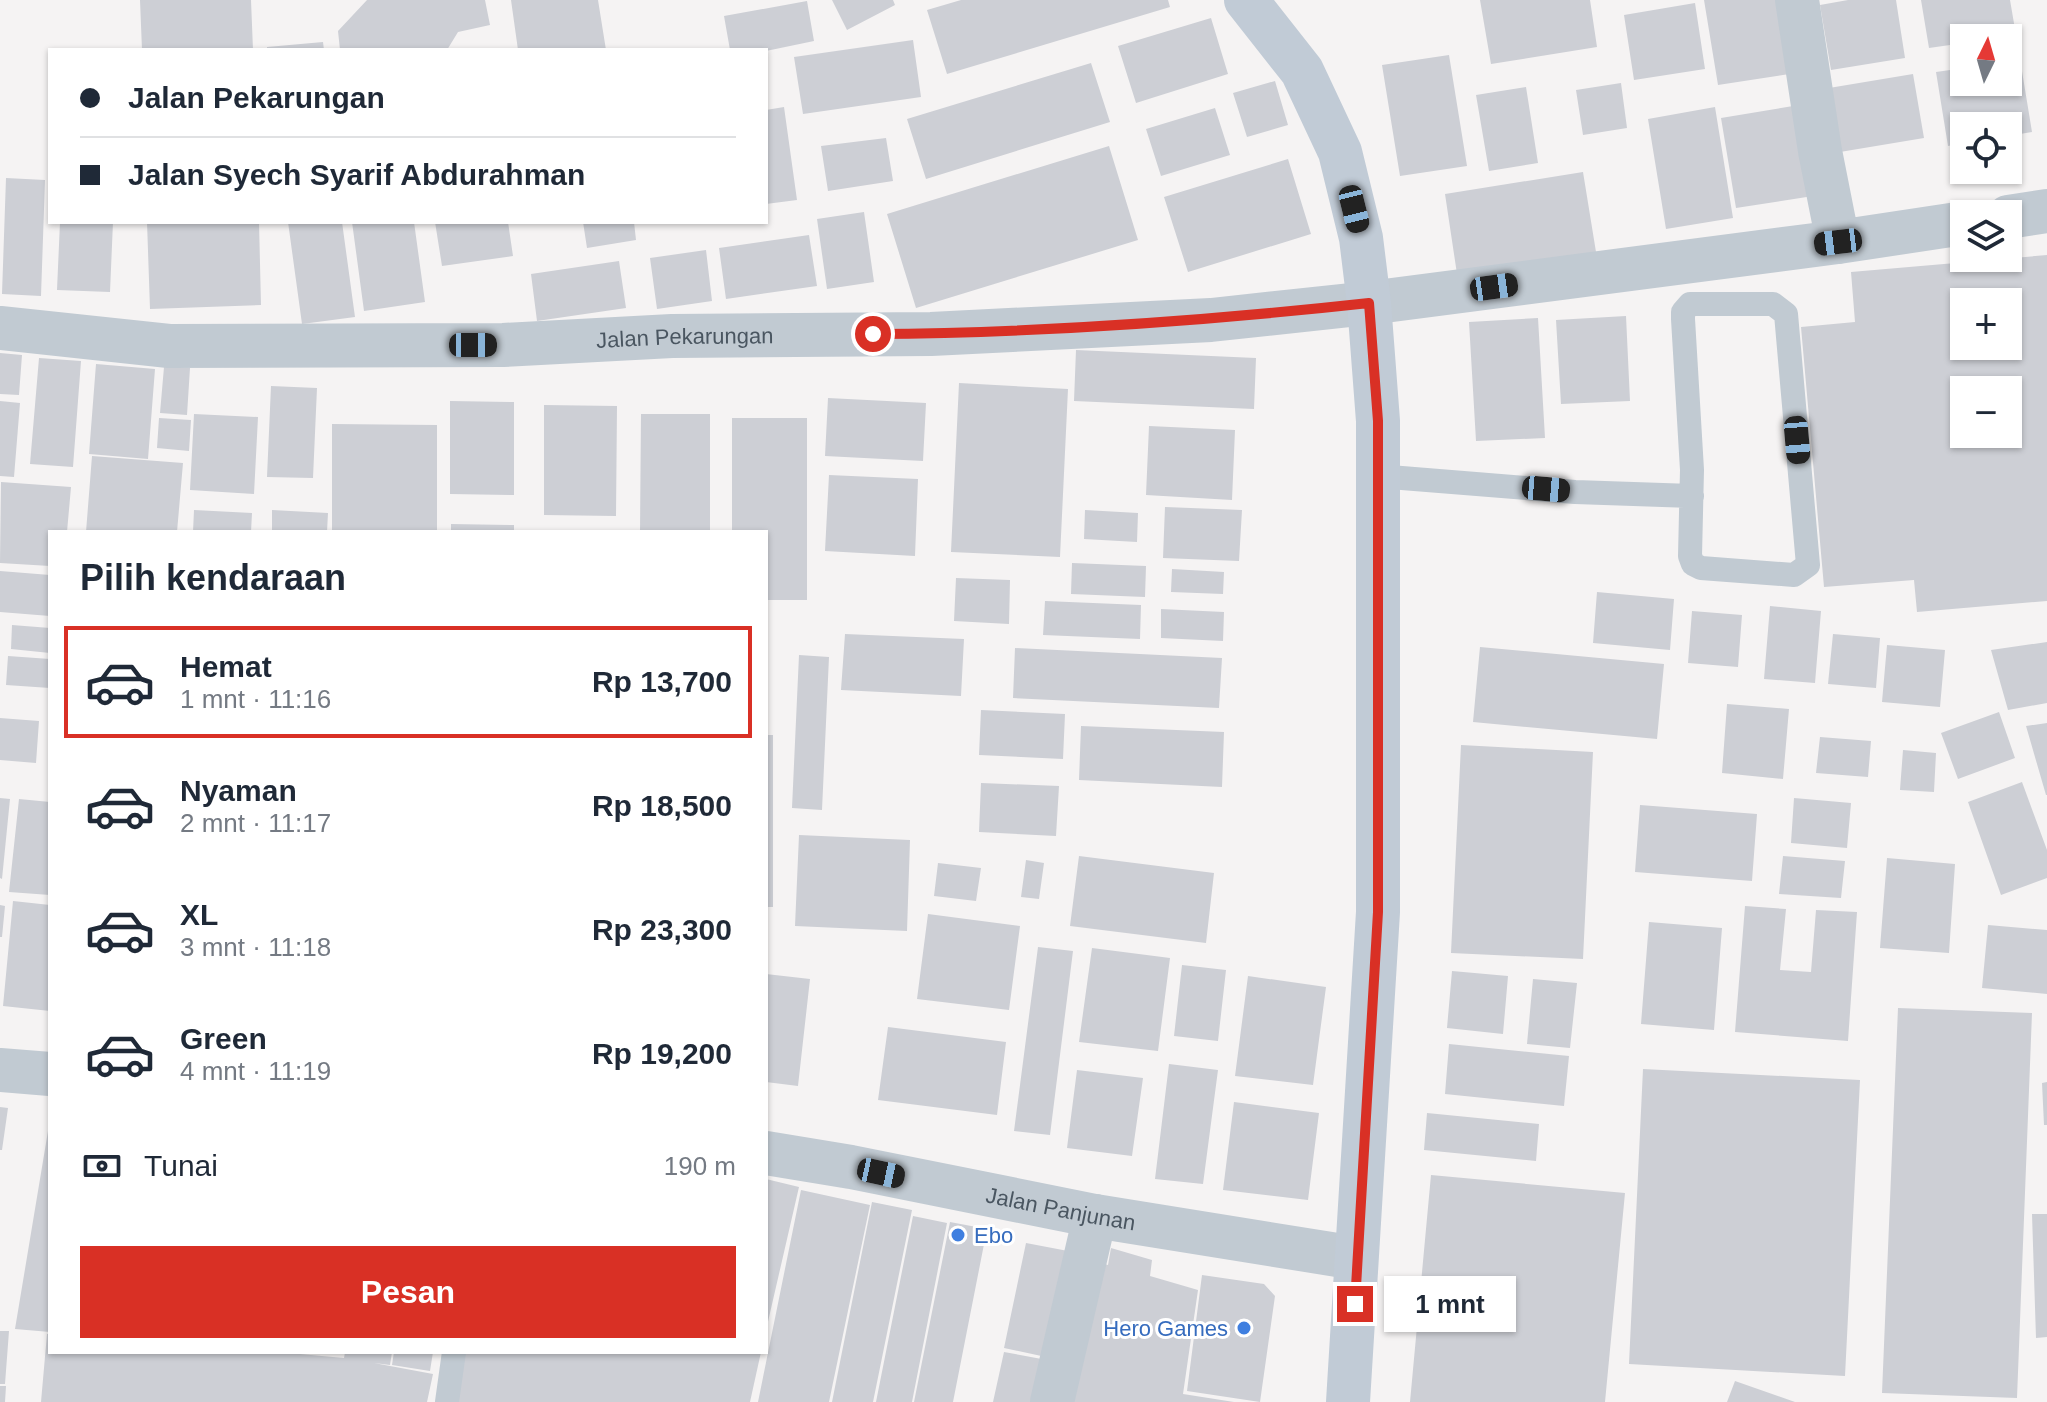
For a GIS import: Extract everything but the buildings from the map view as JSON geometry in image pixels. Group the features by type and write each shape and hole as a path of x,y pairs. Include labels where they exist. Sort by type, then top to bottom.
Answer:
{"main road":[{"path":"1246,0 1302,71 1340,152 1361,238 1378,421 1378,912 1348,1402"}],"street":[{"path":"1797,0 1820,151 1838,242"},
{"path":"2022,215 2047,211"},
{"name":"Jalan Pekarungan","path":"0,328 169,346 503,345 672,336 993,331 1211,320 1369,303 1950,225"},
{"path":"0,1070 48,1074"},
{"name":"Jalan Panjunan","path":"768,1153 1095,1216 1356,1258"},
{"path":"1052,1402 1095,1216"}],"lane":[{"path":"1690,304 1773,304 1786,314 1808,565 1794,575 1701,568 1693,564 1690,556 1692,496 1683,312 1690,304"},
{"path":"1377,476 1575,492 1692,496"},
{"path":"447,1402 454,1354"}],"place":[{"name":"Ebo","path":"958,1235"},
{"name":"Hero Games","path":"1244,1328"}],"route":[{"path":"873,334 931,334 1211,320 1369,303 1378,421 1378,912 1355,1304"}]}
